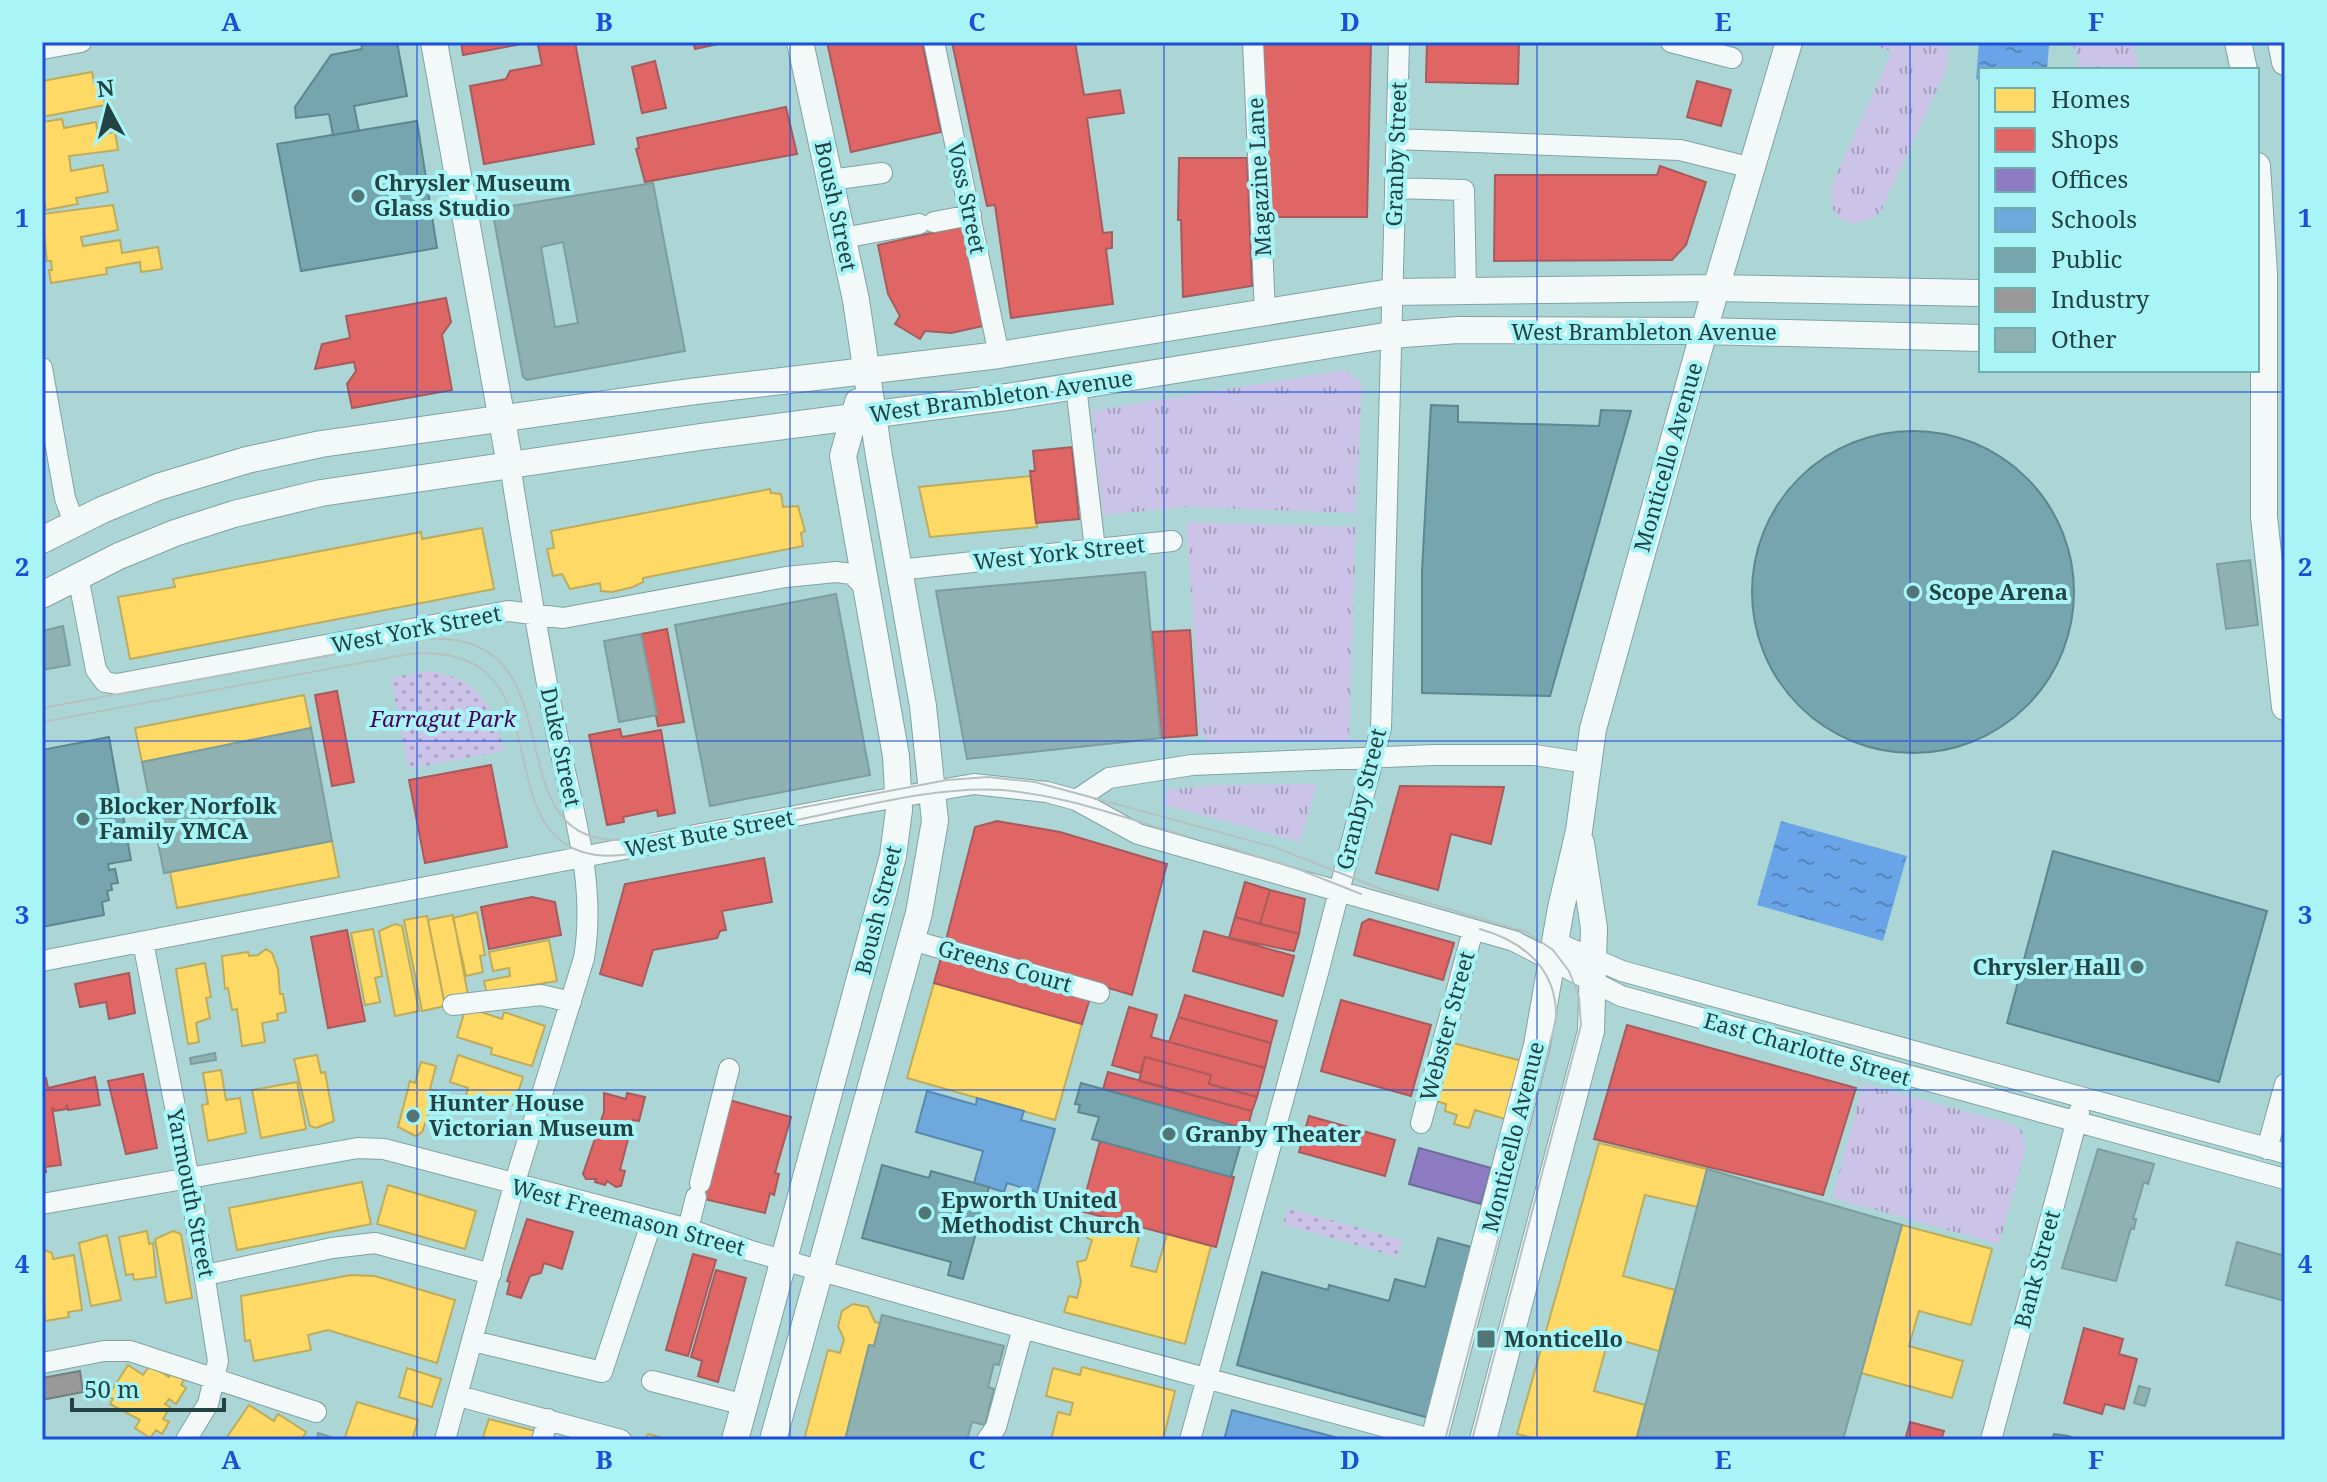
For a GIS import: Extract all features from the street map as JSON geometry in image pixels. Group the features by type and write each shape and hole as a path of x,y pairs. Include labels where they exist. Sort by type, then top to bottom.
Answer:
{"main road":[{"name":"Duke Street","path":"434,42 510,465"},
{"name":"Boush Street","path":"773,1440 911,940 933,843 934,791 898,570 863,416 866,371 843,238 800,42"},
{"name":"Monticello Avenue","path":"1434,1440 1537,1045 1579,831 1586,763 1716,288 1789,42"},
{"path":"2238,42 2244,68"},
{"path":"2281,42 2285,62"},
{"path":"2259,191 2268,304 2266,553 2285,707"},
{"name":"West Brambleton Avenue","path":"42,540 158,487 272,453 502,418 999,355 1391,292 1716,288 1979,293"},
{"name":"West Brambleton Avenue","path":"42,595 175,533 265,506 335,491 1076,386 1391,335 1458,330 1704,331 1979,338"},
{"name":"Boush Street","path":"735,1440 893,856 899,797 892,728 843,456 863,416"},
{"name":"Monticello Avenue","path":"1483,1440 1588,1045 1594,928 1579,831"}],"street":[{"path":"42,49 81,42"},
{"name":"Voss Street","path":"934,42 999,355"},
{"name":"Magazine Lane","path":"1253,42 1265,312"},
{"name":"Granby Street","path":"1190,1440 1381,728 1399,42"},
{"path":"1671,42 1732,58"},
{"path":"1396,139 1680,150 1752,168"},
{"path":"830,180 882,173"},
{"path":"1395,188 1464,190 1466,291"},
{"path":"843,238 971,215"},
{"path":"42,368 65,498 74,523"},
{"path":"1076,386 1095,549"},
{"name":"Duke Street","path":"445,1440 514,1185 571,1002 589,929 590,903 510,465"},
{"name":"West York Street","path":"898,570 1172,541"},
{"name":"West York Street","path":"78,576 94,664 101,679 124,684 508,611 563,618 786,577 847,572 868,591"},
{"path":"1076,800 1088,788 1109,778 1145,770 1373,758 1524,755 1586,763"},
{"name":"West Bute Street","path":"42,961 899,797 1000,785 1076,800 1138,834 1338,893"},
{"name":"East Charlotte Street","path":"1338,893 1553,952 1636,1000 2285,1179"},
{"name":"Webster Street","path":"1421,1123 1473,930"},
{"name":"Greens Court","path":"911,940 1099,993"},
{"name":"Yarmouth Street","path":"143,942 189,1179 218,1361 208,1404 186,1440"},
{"name":"East Charlotte Street","path":"1594,973 2083,1098 2276,1151"},
{"path":"453,1005 541,995 571,1002"},
{"path":"688,1229 729,1069"},
{"path":"2276,1151 2285,1084"},
{"name":"Bank Street","path":"1991,1440 2083,1098"},
{"name":"West Freemason Street","path":"42,1204 371,1148 399,1152 688,1229 784,1260 1023,1328 1434,1440"},
{"path":"473,1341 602,1372 652,1221"},
{"path":"206,1275 332,1248 375,1243 491,1274"},
{"path":"987,1440 996,1427 1023,1328"},
{"path":"42,1363 104,1351 130,1351 316,1412"},
{"path":"652,1381 745,1405"},
{"path":"459,1396 621,1440"},
{"path":"542,1440 548,1419"}],"green space":[{"path":"1882,42 1953,42 1947,53 1948,66 1880,213 1869,219 1849,222 1836,214 1832,205 1833,182 1892,51 1879,47"},
{"path":"2072,42 2138,42 2139,46 2133,48 2140,68 2077,68 2079,61"},
{"path":"1345,370 1362,383 1356,513 1186,507 1103,515 1092,411"},
{"path":"1186,522 1356,527 1349,740 1211,743 1201,735"},
{"name":"Farragut Park","path":"428,671 459,680 481,696 495,720 504,751 409,769 391,678"},
{"path":"1317,784 1300,842 1165,805 1166,790 1218,785"},
{"path":"1863,1084 2012,1124 2022,1131 2026,1147 1999,1244 1832,1198"},
{"path":"1288,1208 1402,1240 1398,1257 1283,1224"}],"water":[{"path":"1979,42 2049,44 2047,68 1979,68 1979,80 1976,79"},
{"path":"1781,821 1907,856 1883,941 1757,905"}],"building: Homes":[{"path":"92,72 94,83 101,81 105,105 42,117 42,81"},
{"path":"62,119 64,128 96,122 98,135 115,132 118,150 69,156 71,171 103,165 108,192 76,198 78,204 46,210 42,191 42,122"},
{"path":"113,205 118,230 81,237 83,246 120,240 122,253 158,247 162,269 141,272 140,262 106,268 107,274 51,283 51,261 47,261 42,214"},
{"path":"1031,476 1037,527 930,537 919,487"},
{"path":"770,489 771,493 781,494 783,507 798,506 805,531 801,533 803,546 643,578 643,582 633,587 612,592 601,591 600,583 570,589 562,574 553,576 547,549 554,548 551,531"},
{"path":"482,528 494,589 130,659 118,597 175,587 173,579 421,532 422,539"},
{"path":"304,695 311,728 142,762 135,728"},
{"path":"332,841 339,877 177,908 170,872"},
{"path":"477,912 485,955 480,956 483,972 466,976 453,918"},
{"path":"453,915 468,995 444,1000 428,920"},
{"path":"427,916 445,1006 422,1011 404,920"},
{"path":"395,924 402,926 419,1011 395,1016 379,931"},
{"path":"373,929 382,976 375,978 380,1002 365,1005 351,933"},
{"path":"549,940 557,981 515,988 488,999 484,981 510,976 509,968 493,971 489,952"},
{"path":"266,949 272,953 278,969 280,994 283,994 286,1012 277,1014 278,1020 262,1023 265,1042 242,1046 237,1009 232,1010 228,988 225,989 222,956 248,952 249,956 258,955"},
{"path":"205,963 211,997 206,998 210,1018 196,1023 199,1042 188,1044 176,969"},
{"path":"934,983 1082,1024 1055,1120 907,1078"},
{"path":"466,1007 502,1019 504,1012 545,1026 532,1066 491,1054 492,1048 457,1037"},
{"path":"1453,1043 1522,1061 1505,1119 1475,1110 1469,1128 1454,1124 1457,1115 1445,1111 1446,1104 1436,1101"},
{"path":"317,1055 321,1073 325,1072 334,1121 316,1128 310,1126 294,1059"},
{"path":"458,1055 523,1077 514,1105 505,1102 502,1112 488,1108 489,1104 466,1095 468,1088 450,1082"},
{"path":"421,1062 436,1066 430,1089 437,1091 422,1132 416,1136 398,1127 410,1081 415,1083"},
{"path":"221,1070 226,1100 240,1098 246,1133 208,1141 202,1105 208,1104 203,1073"},
{"path":"297,1082 306,1129 261,1138 252,1090"},
{"path":"1599,1143 1707,1169 1698,1207 1645,1195 1623,1276 1675,1290 1659,1351 1609,1337 1594,1391 1645,1405 1637,1437 1649,1440 1540,1440 1517,1434"},
{"path":"362,1182 371,1224 237,1250 229,1208"},
{"path":"388,1185 476,1211 465,1249 377,1224"},
{"path":"1091,1223 1139,1236 1131,1266 1156,1272 1167,1234 1211,1246 1185,1344 1064,1312 1069,1296 1077,1298 1081,1282 1077,1262 1086,1260 1092,1240 1087,1238"},
{"path":"1902,1225 1992,1249 1971,1325 1919,1311 1909,1346 1963,1361 1952,1398 1861,1373"},
{"path":"147,1231 149,1244 153,1243 156,1277 134,1280 133,1274 126,1275 119,1237"},
{"path":"173,1231 181,1234 192,1298 166,1303 155,1239"},
{"path":"107,1235 121,1300 91,1306 79,1243"},
{"path":"42,1249 52,1253 53,1259 74,1255 82,1310 68,1312 69,1317 45,1321"},
{"path":"351,1275 375,1276 455,1300 437,1363 328,1330 308,1335 311,1350 254,1361 250,1340 245,1341 241,1296"},
{"path":"853,1304 868,1307 875,1322 880,1323 874,1346 869,1345 845,1440 804,1440 828,1350 840,1353 844,1339 838,1326 842,1311"},
{"path":"128,1365 143,1375 150,1365 169,1377 173,1370 185,1378 181,1385 186,1388 176,1404 169,1399 165,1404 170,1407 163,1419 169,1422 162,1434 156,1430 150,1438 135,1428 140,1420 110,1404 113,1399 108,1396"},
{"path":"1082,1367 1175,1391 1163,1440 1051,1440 1058,1412 1070,1415 1073,1403 1046,1396 1053,1368 1080,1375"},
{"path":"407,1368 441,1379 432,1407 399,1397"},
{"path":"357,1402 418,1420 412,1440 344,1440"},
{"path":"249,1405 274,1421 278,1414 306,1432 301,1440 225,1440"},
{"path":"489,1419 535,1431 532,1440 482,1440"},
{"path":"648,1434 670,1440 646,1440"}],"building: Shops":[{"path":"461,42 532,42 463,55"},
{"path":"575,42 594,144 484,164 470,86 506,79 510,71 542,65 538,45"},
{"path":"693,42 727,42 695,49"},
{"path":"827,42 922,42 941,132 851,152"},
{"path":"952,42 1075,42 1084,95 1120,90 1124,113 1087,118 1103,233 1112,232 1112,248 1106,249 1113,304 1011,318 995,205 987,206"},
{"path":"1263,42 1371,42 1367,217 1269,217"},
{"path":"1427,42 1519,42 1518,84 1426,82"},
{"path":"655,61 666,108 642,113 632,67"},
{"path":"1697,81 1731,90 1721,126 1687,117"},
{"path":"786,107 797,154 645,182 636,149 639,148 637,138"},
{"path":"1179,158 1247,158 1252,286 1183,297 1181,220 1178,220"},
{"path":"1660,166 1706,182 1686,245 1672,260 1494,261 1495,175 1657,175"},
{"path":"962,226 983,326 951,333 925,331 920,339 895,324 900,316 888,294 878,245"},
{"path":"446,298 451,322 442,335 452,390 352,408 347,384 356,371 354,362 315,369 322,344 350,338 346,316"},
{"path":"1072,447 1079,519 1036,523 1030,471 1035,471 1033,451"},
{"path":"667,629 684,722 658,726 641,634"},
{"path":"1190,630 1197,735 1161,738 1152,632"},
{"path":"337,691 354,782 332,786 315,695"},
{"path":"620,729 622,737 661,730 675,813 658,816 657,810 623,817 624,822 607,825 589,735"},
{"path":"491,765 507,847 425,863 409,780"},
{"path":"1400,786 1504,787 1491,844 1451,834 1438,890 1376,873"},
{"path":"997,821 1060,832 1167,864 1132,995 946,940 975,827"},
{"path":"764,858 772,902 722,911 726,930 720,931 717,938 653,950 642,986 600,974 625,884"},
{"path":"1245,882 1270,890 1260,924 1235,917"},
{"path":"1270,890 1305,899 1299,934 1260,924"},
{"path":"532,897 555,902 561,935 489,949 481,907"},
{"path":"1235,917 1299,934 1294,951 1229,938"},
{"path":"1369,919 1454,943 1443,980 1354,955 1362,923"},
{"path":"347,930 365,1021 328,1028 311,937"},
{"path":"1204,931 1294,956 1283,996 1193,971"},
{"path":"942,954 1091,995 1082,1024 934,983"},
{"path":"129,973 135,1013 109,1019 106,1002 80,1007 75,984"},
{"path":"1185,995 1277,1021 1271,1043 1178,1017"},
{"path":"1341,1000 1431,1025 1411,1096 1321,1071"},
{"path":"1129,1007 1157,1015 1151,1037 1265,1068 1257,1097 1209,1084 1211,1075 1145,1057 1140,1073 1112,1065"},
{"path":"1178,1017 1271,1043 1265,1068 1169,1042"},
{"path":"1627,1025 1856,1088 1823,1195 1594,1139"},
{"path":"1145,1057 1211,1075 1209,1084 1257,1097 1252,1111 1139,1081"},
{"path":"1108,1072 1252,1111 1247,1130 1103,1089"},
{"path":"143,1074 157,1148 126,1154 108,1081"},
{"path":"95,1077 100,1105 68,1110 67,1106 55,1111 52,1107 61,1165 45,1167 46,1172 42,1172 42,1079 46,1078 48,1088"},
{"path":"604,1093 626,1099 627,1093 645,1097 639,1121 633,1120 620,1170 625,1171 621,1186 616,1187 607,1181 605,1185 595,1182 596,1179 586,1179 583,1174 604,1112"},
{"path":"729,1100 791,1117 775,1173 779,1174 774,1195 770,1193 765,1213 691,1196"},
{"path":"1309,1116 1395,1140 1385,1176 1299,1152"},
{"path":"1100,1141 1234,1177 1216,1247 1081,1211"},
{"path":"527,1219 573,1232 562,1269 544,1263 541,1273 530,1276 521,1298 507,1294 510,1282 507,1281"},
{"path":"693,1254 716,1260 688,1356 666,1350"},
{"path":"716,1270 746,1278 718,1382 698,1376 702,1361 691,1357"},
{"path":"2084,1328 2123,1339 2119,1354 2137,1359 2124,1409 2105,1404 2102,1414 2064,1403"},
{"path":"1910,1422 1944,1431 1941,1440 1905,1440"}],"building: Offices":[{"path":"1419,1148 1491,1168 1481,1204 1409,1184"}],"building: Schools":[{"path":"927,1091 976,1105 977,1098 1024,1111 1021,1120 1055,1129 1037,1192 1007,1183 1004,1192 974,1183 983,1151 916,1132"},
{"path":"1232,1410 1346,1440 1224,1440"}],"building: Public":[{"name":"Chrysler Museum Glass Studio","path":"361,42 397,42 407,96 354,106 359,131 333,135 329,114 296,118 295,107 331,55 362,49"},
{"name":"Chrysler Museum Glass Studio","path":"417,121 437,248 301,271 277,144"},
{"path":"1431,405 1458,406 1458,422 1599,426 1601,410 1631,411 1550,696 1422,693 1422,571"},
{"name":"Scope Arena","path":"1913,431 1960,438 1989,450 2027,478 2055,516 2067,545 2074,592 2067,639 2055,668 2027,706 1989,734 1960,746 1913,753 1866,746 1837,734 1799,706 1771,668 1759,639 1752,592 1759,545 1771,516 1799,478 1837,450 1866,438"},
{"name":"Blocker Norfolk Family YMCA","path":"109,737 131,860 108,864 109,870 115,869 118,883 111,884 112,890 107,891 109,900 102,902 104,915 42,927 42,750"},
{"name":"Chrysler Hall","path":"2053,851 2267,911 2219,1082 2007,1023"},
{"name":"Granby Theater","path":"1081,1083 1245,1129 1231,1177 1092,1139 1099,1117 1078,1112 1080,1105 1075,1104"},
{"name":"Epworth United Methodist Church","path":"882,1165 929,1178 931,1171 989,1187 963,1279 948,1275 951,1262 862,1238"},
{"path":"1438,1238 1475,1248 1429,1418 1237,1365 1262,1272 1328,1290 1329,1285 1389,1301 1395,1279 1425,1287"},
{"path":"2054,1434 2068,1436 2080,1440 2052,1440"}],"building: Industry":[{"path":"80,1371 83,1392 42,1400 42,1378"}],"building: Other":[{"path":"653,183 685,351 527,380 523,377 492,209","holes":["563,242 578,323 555,327 541,247"]},
{"path":"2250,560 2258,625 2226,629 2217,564"},
{"path":"1145,572 1161,738 967,759 936,591"},
{"path":"836,594 870,775 710,806 675,625"},
{"path":"63,626 70,665 42,670 42,631"},
{"path":"641,634 657,715 619,722 604,641"},
{"path":"311,728 332,841 164,873 142,762"},
{"path":"215,1053 216,1060 191,1064 190,1058"},
{"path":"2098,1149 2154,1164 2148,1184 2144,1182 2133,1219 2136,1219 2134,1229 2131,1228 2116,1281 2062,1268"},
{"path":"1707,1169 1902,1225 1843,1440 1649,1440 1637,1437"},
{"path":"2237,1242 2285,1256 2285,1301 2226,1285"},
{"path":"882,1315 1004,1346 999,1365 994,1364 988,1387 994,1389 985,1425 972,1422 967,1440 845,1440 869,1345 874,1346"},
{"path":"2139,1386 2150,1389 2145,1406 2134,1403"},
{"path":"318,1433 337,1439 337,1440 317,1440"}],"tram line":[{"path":"42,708 409,641 466,642 501,663 521,698 544,780 560,815 590,836 640,838 947,780 988,777 1035,782 1274,847 1381,889 1527,932 1553,950 1569,971 1579,997 1581,1025 1472,1440"},
{"path":"42,722 409,654 459,658 491,677 509,707 540,815 561,841 596,855 608,856 632,854 693,840"},
{"path":"772,825 917,795 1002,790 1072,802 1187,836"},
{"path":"1218,844 1298,869 1361,894"},
{"path":"1445,1440 1556,1020 1551,987 1536,961 1511,942 1480,929"}],"place":[{"name":"Chrysler Museum Glass Studio","path":"358,196"},
{"name":"Scope Arena","path":"1913,592"},
{"name":"Blocker Norfolk Family YMCA","path":"83,819"},
{"name":"Chrysler Hall","path":"2137,967"},
{"name":"Hunter House Victorian Museum","path":"413,1116"},
{"name":"Granby Theater","path":"1169,1134"},
{"name":"Epworth United Methodist Church","path":"925,1213"},
{"name":"Monticello","path":"1486,1339"}]}
